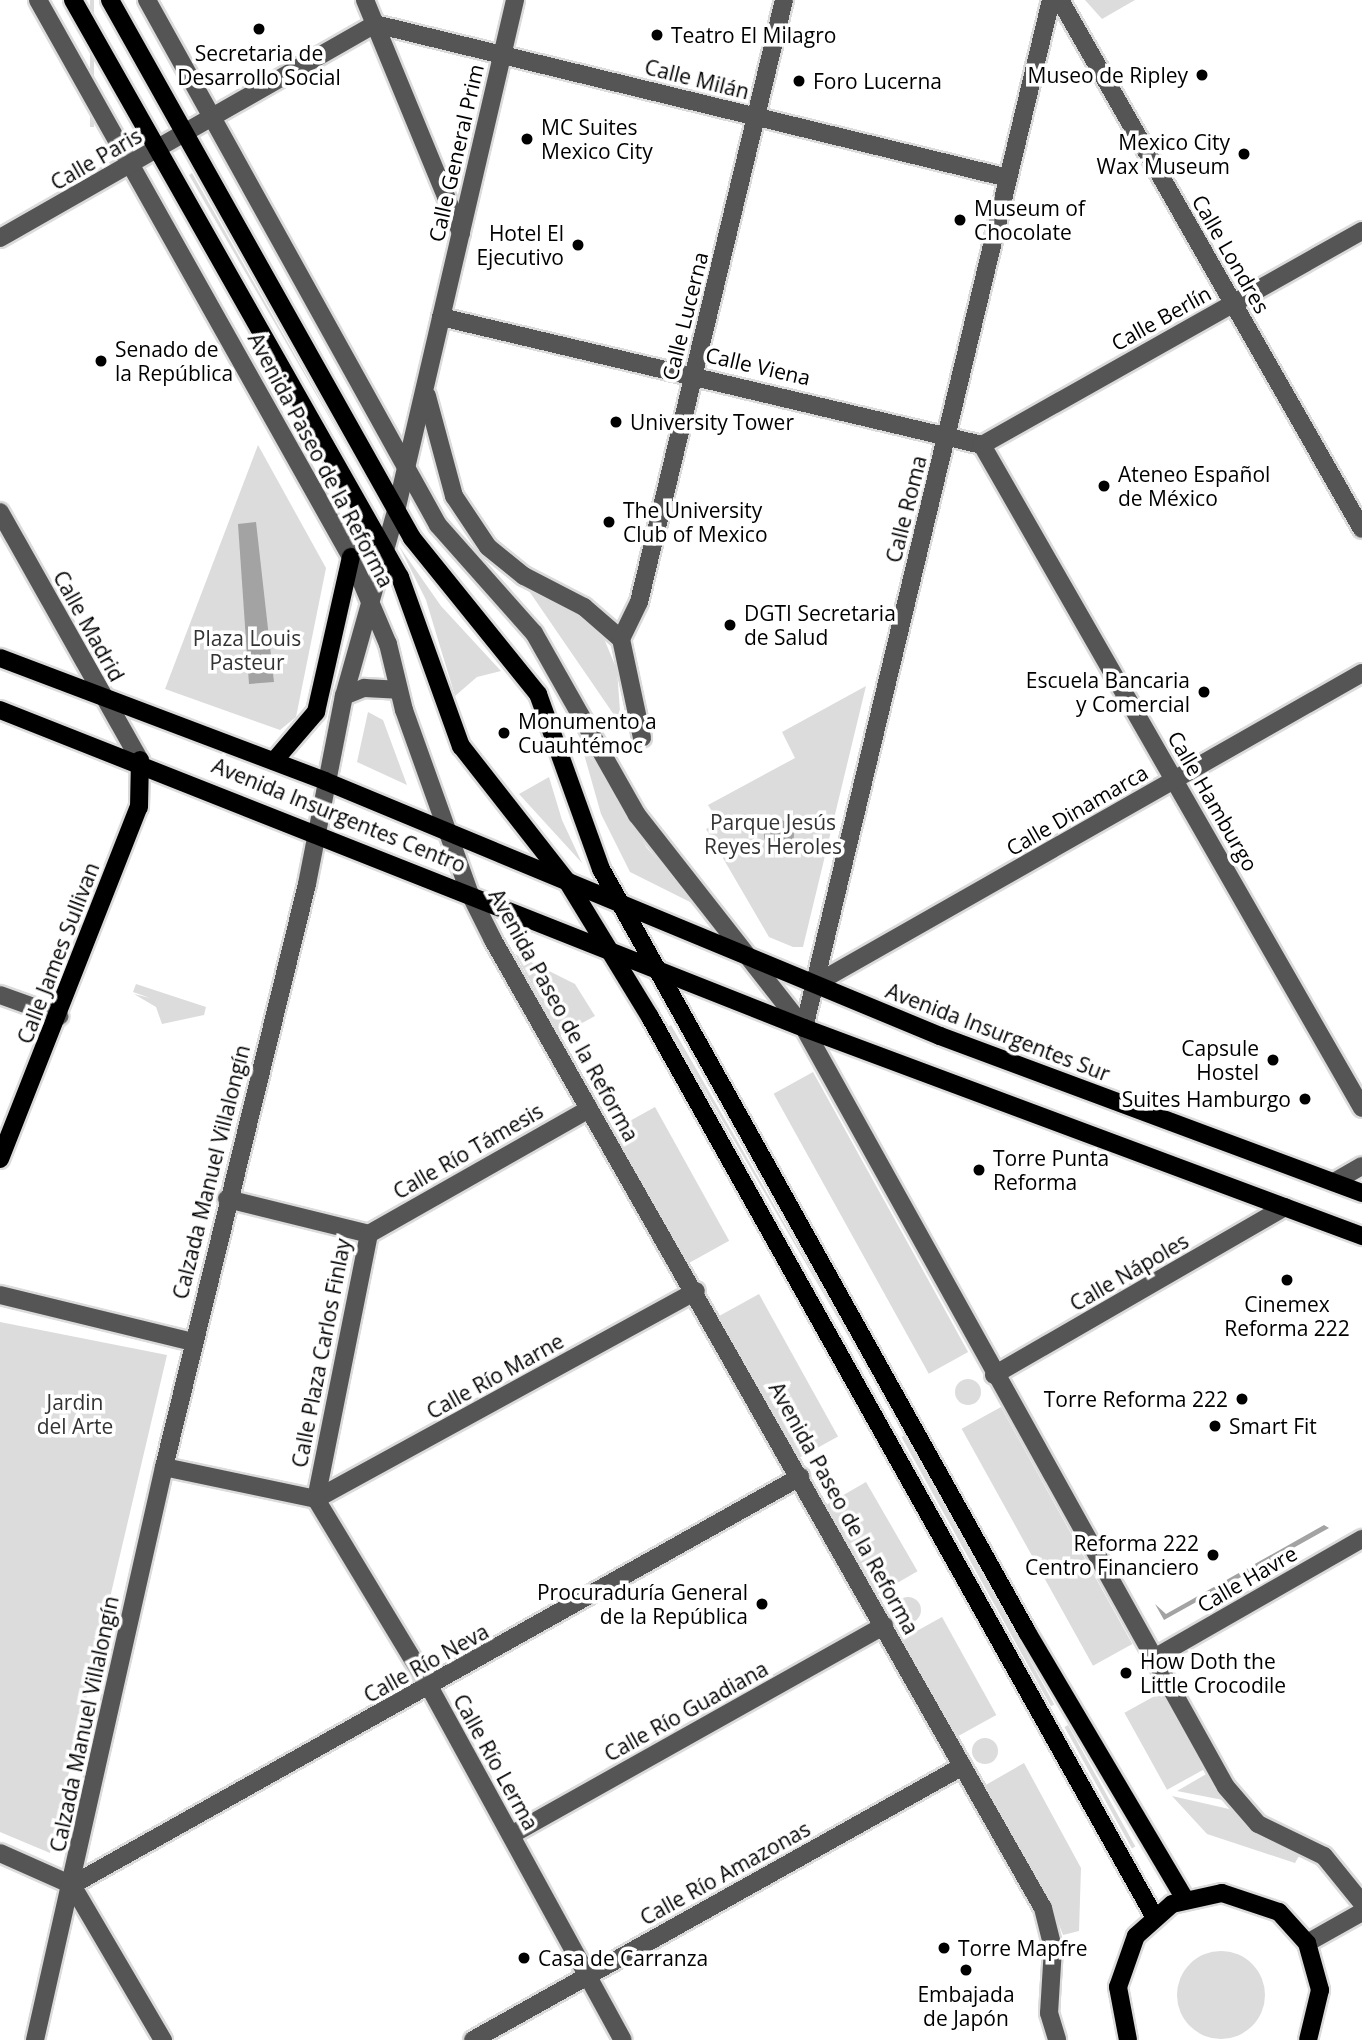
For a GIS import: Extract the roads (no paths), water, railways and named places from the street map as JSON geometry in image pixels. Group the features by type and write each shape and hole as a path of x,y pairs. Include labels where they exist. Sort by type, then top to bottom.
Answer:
{"main road":[{"name":"Avenida Paseo de la Reforma","path":"73,0 385,549 461,746 568,881 1154,1916"},
{"name":"Avenida Paseo de la Reforma","path":"110,0 396,511 449,591 508,652 538,694 578,813 621,903 1027,1632 1185,1899"},
{"path":"274,761 316,712 351,557"},
{"name":"Avenida Insurgentes Centro","path":"0,658 325,781 621,903"},
{"name":"Avenida Insurgentes Centro","path":"0,710 140,760 659,969"},
{"name":"Calle James Sullivan","path":"0,1159 59,1016 139,807 140,760"},
{"name":"Avenida Insurgentes Sur","path":"621,903 815,984 1362,1193"},
{"path":"659,969 804,1028 1362,1236"},
{"path":"1128,2040 1120,2014 1124,1960 1154,1916 1185,1899 1222,1893 1252,1898 1279,1912 1307,1942 1320,1990 1308,2040"}],"street":[{"name":"Avenida Paseo de la Reforma","path":"38,0 351,557 370,597 398,690 470,892 589,1109 696,1292 963,1766 1050,1927 1049,2013 1057,2040"},
{"path":"147,0 406,470 458,551 551,659 655,841 804,1028 994,1375 1240,1808 1324,1856 1362,1903"},
{"path":"365,0 461,233"},
{"name":"Calle General Prim","path":"441,317 515,0"},
{"name":"Calle Lucerna","path":"621,639 639,603 784,0"},
{"name":"Calle Roma","path":"804,1028 1051,0"},
{"name":"Calle Londres","path":"1060,0 1362,529"},
{"name":"Calle Paris","path":"0,238 375,24"},
{"name":"Calle Milán","path":"375,24 1008,178"},
{"name":"Calle Berlín","path":"982,445 1362,231"},
{"name":"Calzada Manuel Villalongín","path":"35,2040 193,1342 318,831 325,781 344,696 396,511 441,317"},
{"name":"Calle Viena","path":"441,317 947,433 982,445"},
{"path":"426,389 442,464 476,532 507,566 584,607 621,639 642,738"},
{"name":"Calle Hamburgo","path":"982,445 1362,1108"},
{"name":"Calle Madrid","path":"0,512 102,697 140,760"},
{"name":"Calle Dinamarca","path":"815,984 1362,673"},
{"path":"344,696 364,688 398,690"},
{"path":"0,995 59,1016"},
{"name":"Calle Río Támesis","path":"369,1234 589,1109"},
{"path":"1334,1182 1362,1166"},
{"name":"Calle Plaza Carlos Finlay","path":"228,1199 369,1234 316,1499"},
{"name":"Calle Nápoles","path":"994,1375 1285,1207"},
{"name":"Calle Río Marne","path":"316,1499 696,1292"},
{"path":"0,1295 193,1342"},
{"path":"164,1467 316,1499"},
{"name":"Calle Río Neva","path":"72,1885 430,1688 800,1477"},
{"name":"Calle Río Lerma","path":"316,1499 430,1688 623,2040"},
{"name":"Calle Havre","path":"1154,1658 1362,1539"},
{"name":"Calle Río Guadiana","path":"511,1835 884,1626"},
{"name":"Calle Río Amazonas","path":"473,2040 963,1766"},
{"path":"0,1853 72,1885 163,2040"},
{"path":"1307,1942 1362,1912"}],"place":[{"name":"Secretaria de Desarrollo Social","path":"259,29"},
{"name":"Teatro El Milagro","path":"657,35"},
{"name":"Museo de Ripley","path":"1202,75"},
{"name":"Foro Lucerna","path":"799,81"},
{"name":"MC Suites Mexico City","path":"527,139"},
{"name":"Mexico City Wax Museum","path":"1244,154"},
{"name":"Museum of Chocolate","path":"960,220"},
{"name":"Hotel El Ejecutivo","path":"578,245"},
{"name":"Senado de la República","path":"101,361"},
{"name":"University Tower","path":"616,422"},
{"name":"Ateneo Español de México","path":"1104,486"},
{"name":"The University Club of Mexico","path":"609,522"},
{"name":"DGTI Secretaria de Salud","path":"730,625"},
{"name":"Escuela Bancaria y Comercial","path":"1204,692"},
{"name":"Monumento a Cuauhtémoc","path":"504,733"},
{"name":"Capsule Hostel","path":"1273,1060"},
{"name":"Suites Hamburgo","path":"1305,1099"},
{"name":"Torre Punta Reforma","path":"979,1170"},
{"name":"Cinemex Reforma 222","path":"1287,1280"},
{"name":"Torre Reforma 222","path":"1242,1399"},
{"name":"Smart Fit","path":"1215,1426"},
{"name":"Reforma 222 Centro Financiero","path":"1213,1555"},
{"name":"Procuraduría General de la República","path":"762,1604"},
{"name":"How Doth the Little Crocodile","path":"1126,1673"},
{"name":"Torre Mapfre","path":"944,1948"},
{"name":"Casa de Carranza","path":"524,1958"},
{"name":"Embajada de Japón","path":"966,1970"}],"park label":[{"name":"Plaza Louis Pasteur","path":"247,650"},
{"name":"Parque Jesús Reyes Heroles","path":"773,834"},
{"name":"Jardin del Arte","path":"75,1414"}]}
